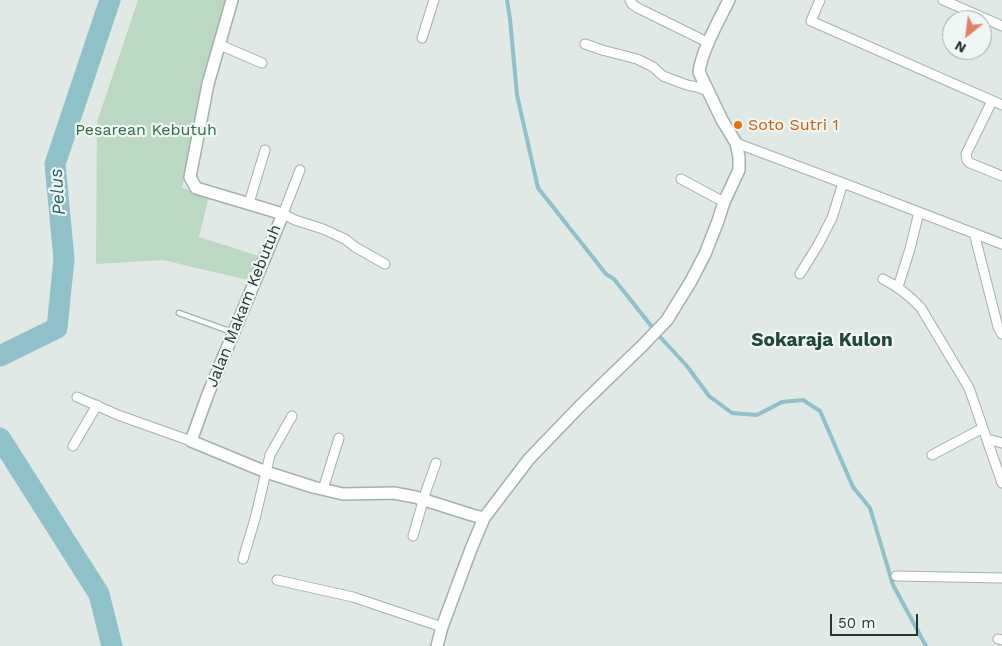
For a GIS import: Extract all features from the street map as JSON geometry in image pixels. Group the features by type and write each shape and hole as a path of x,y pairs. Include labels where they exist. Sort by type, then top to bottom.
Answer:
{"street":[{"name":"Jalan Makam Kebutuh","path":"191,441 199,416 283,214 196,188 190,178 208,84 232,0"},
{"path":"422,38 434,0"},
{"path":"630,0 638,8 709,43"},
{"path":"437,646 470,549 484,518 529,459 667,320 701,261 718,222 724,202 739,170 740,157 736,143 722,120 700,72 700,65 729,0"},
{"path":"820,0 811,20 1002,105"},
{"path":"943,0 1002,26"},
{"path":"585,44 637,59 653,67 663,76 708,91"},
{"path":"220,45 262,63"},
{"path":"992,101 966,154 967,160 970,163 1002,176"},
{"path":"736,143 1002,244"},
{"path":"249,203 265,150"},
{"path":"300,170 283,214 345,239 355,247 386,264"},
{"path":"681,180 724,202"},
{"path":"800,274 832,218 843,183"},
{"path":"898,287 919,212"},
{"path":"974,233 998,327 1002,334"},
{"path":"883,279 898,287 921,308 961,374 969,388 1002,483"},
{"path":"77,397 266,472 323,489 343,494 394,493 484,518"},
{"path":"73,446 97,405"},
{"path":"243,559 270,456 292,416"},
{"path":"932,456 983,428"},
{"path":"323,489 339,438"},
{"path":"987,439 1002,443"},
{"path":"413,536 436,464"},
{"path":"896,576 1002,578"},
{"path":"277,580 353,597 442,627"}],"lane":[{"path":"178,313 233,333"}],"green space":[{"name":"Pesarean Kebutuh","path":"138,0 228,0 215,44 182,188 209,196 199,237 262,257 252,281 163,260 96,264 97,122"}],"waterway":[{"name":"Pelus","path":"0,356 57,328 64,259 55,164 110,0"},
{"path":"507,0 517,95 538,188 606,274 614,279 660,337 687,366 709,396 732,413 757,415 782,402 803,400 820,411 853,487 870,508 893,585 926,646"},
{"name":"Pelus","path":"0,438 99,594 112,646"}],"place":[{"name":"Soto Sutri 1","path":"738,125"}],"district":[{"name":"Sokaraja Kulon","path":"822,340"}]}
